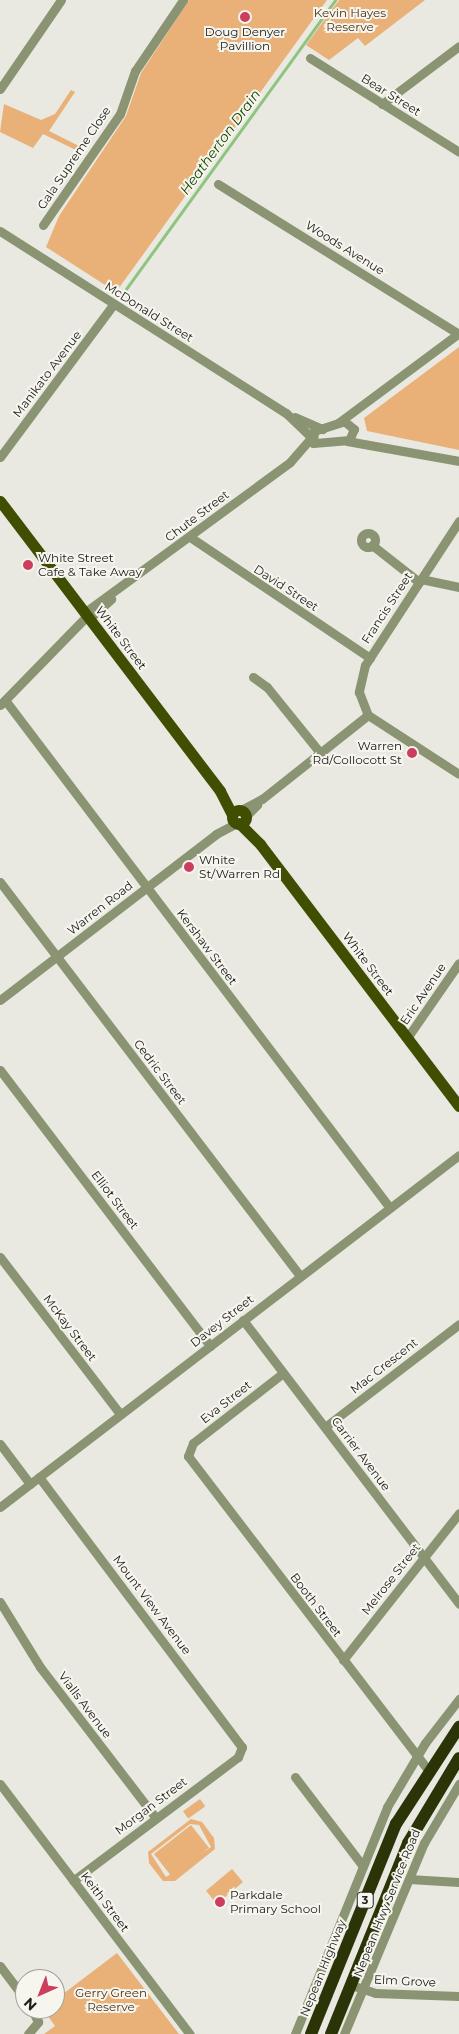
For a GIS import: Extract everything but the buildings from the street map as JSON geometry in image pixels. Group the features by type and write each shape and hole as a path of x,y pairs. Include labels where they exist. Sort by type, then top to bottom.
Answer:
{"highway":[{"name":"Nepean Highway","path":"311,2034 386,1846 428,1770 459,1727"},
{"name":"3","path":"331,2034 408,1843 459,1758"}],"main road":[{"name":"White Street","path":"0,501 459,1106"}],"street":[{"path":"0,89 61,0"},
{"name":"Gala Supreme Close","path":"43,225 120,114 136,71 183,0"},
{"path":"382,104 459,46"},
{"name":"Bear Street","path":"310,58 459,152"},
{"name":"Woods Avenue","path":"218,184 459,333"},
{"name":"McDonald Street","path":"0,231 113,305 286,413 323,430"},
{"name":"Manikato Avenue","path":"0,457 113,305"},
{"path":"338,423 459,333"},
{"path":"347,441 366,404"},
{"name":"McDonald Street","path":"286,413 311,438"},
{"path":"338,423 345,421 362,437 394,448"},
{"name":"Chute Street","path":"290,462 311,438 314,431 323,430 338,423"},
{"path":"311,438 315,444 347,441 459,461"},
{"name":"Chute Street","path":"2,703 87,616 290,462 323,443"},
{"name":"Francis Street","path":"368,715 359,692 370,658 459,520"},
{"name":"David Street","path":"190,537 370,658"},
{"path":"372,545 420,581 459,587"},
{"path":"253,677 276,697 321,754"},
{"name":"Kershaw Street","path":"2,703 390,1208"},
{"path":"368,715 459,774"},
{"name":"Warren Road","path":"0,1000 321,754 368,715"},
{"name":"Cedric Street","path":"0,882 300,1276"},
{"name":"Eric Avenue","path":"407,1038 459,963"},
{"name":"Elliot Street","path":"0,1070 210,1346"},
{"name":"Davey Street","path":"0,1507 459,1155"},
{"name":"McKay Street","path":"0,1257 120,1414"},
{"name":"Carrier Avenue","path":"243,1320 459,1604"},
{"name":"Mac Crescent","path":"325,1427 459,1324"},
{"name":"Eva Street","path":"187,1453 190,1445 284,1373"},
{"path":"0,1444 30,1484"},
{"name":"Booth Street","path":"187,1453 416,1757 428,1770"},
{"name":"Mount View Avenue","path":"39,1477 242,1750"},
{"name":"Melrose Street","path":"343,1660 459,1513"},
{"name":"Vialls Avenue","path":"0,1602 40,1667 156,1818"},
{"path":"295,2034 387,1807 416,1757 459,1699"},
{"name":"Morgan Street","path":"73,1881 242,1750"},
{"path":"295,1777 362,1865"},
{"name":"Keith Street","path":"0,1784 190,2034"},
{"name":"Nepean Hwy Service Road","path":"344,2034 364,1991 430,1832 459,1784"},
{"path":"409,1880 459,1882"},
{"path":"0,1966 15,1986"},
{"name":"Elm Grove","path":"351,1985 364,1991 459,1996"},
{"path":"28,2034 38,2022 37,2019"}],"green space":[{"path":"189,0 327,0 116,292 46,247 59,216 126,116 141,73"},
{"name":"Kevin Hayes Reserve","path":"339,0 425,0 365,46 358,38 329,60 306,45"},
{"path":"71,90 75,92 49,131 85,149 82,153 43,134 33,148 0,132 4,104 41,120 55,114"},
{"path":"459,347 459,450 367,431 364,418"},
{"path":"200,1799 205,1806 188,1819 183,1811"},
{"path":"191,1819 202,1822 214,1838 215,1849 175,1881 163,1881 149,1863 148,1852","holes":["190,1824 199,1825 211,1847 166,1877 151,1854"]},
{"path":"191,1825 209,1848 172,1877 154,1854"},
{"path":"232,1869 243,1882 217,1904 206,1891"},
{"name":"Gerry Green Reserve","path":"117,1953 179,2034 44,2034 55,2026 50,2019 65,2019 65,1992"}],"waterway":[{"name":"Heatherton Drain","path":"121,296 335,0"}],"place":[{"name":"Doug Denyer Pavillion","path":"245,17"},
{"name":"White Street Cafe & Take Away","path":"28,565"},
{"name":"Warren Rd/Collocott St","path":"412,753"},
{"name":"White St/Warren Rd","path":"189,867"},
{"name":"Parkdale Primary School","path":"220,1902"}]}
